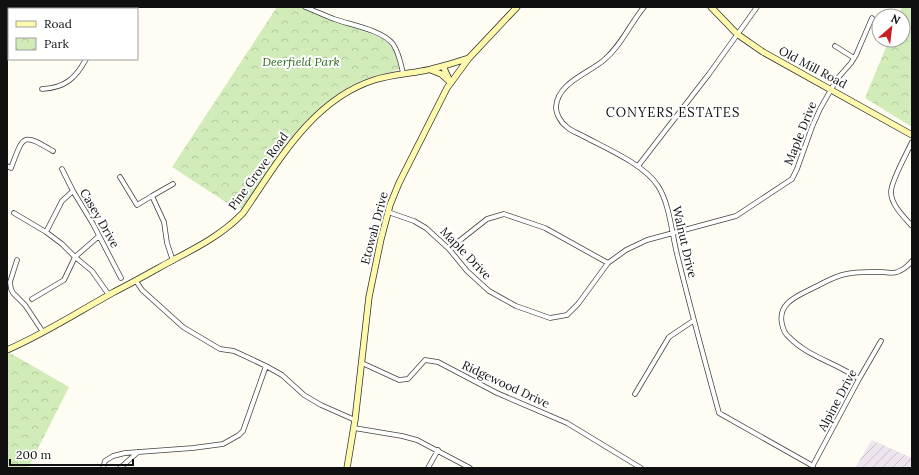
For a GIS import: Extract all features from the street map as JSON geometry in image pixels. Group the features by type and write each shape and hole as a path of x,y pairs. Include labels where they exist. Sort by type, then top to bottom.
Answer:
{"street":[{"path":"305,7 387,38 397,52 403,74"},
{"name":"Etowah Drive","path":"347,468 354,428 369,297 378,251 388,212 399,183 438,103 450,82 469,58 517,7"},
{"name":"Walnut Drive","path":"644,7 634,19 614,50 604,60 565,87 558,96 556,107 558,117 567,127 638,166 658,185 668,211 694,321 719,413 812,467"},
{"name":"Old Mill Road","path":"711,7 737,34 763,52 912,135"},
{"path":"638,166 709,74 757,7"},
{"name":"Maple Drive","path":"388,212 423,225 449,249 467,271 489,291 516,306 550,318 567,315 578,304 608,263 626,250 647,240 736,216 792,179 815,119 831,89 854,58 871,20"},
{"path":"835,46 854,58"},
{"name":"Pine Grove Road","path":"7,350 73,316 108,295 172,261 221,233 233,224 244,213 298,134 326,107 345,93 357,86 379,78 429,70 469,58"},
{"path":"42,89 51,89 68,81 80,71 86,60"},
{"path":"443,66 450,82"},
{"path":"429,70 439,73 450,82"},
{"path":"7,166 11,168 20,144 26,139 32,139 53,151"},
{"path":"912,142 891,191 897,208 912,226"},
{"name":"Casey Drive","path":"62,169 121,278"},
{"path":"120,177 137,205 173,184"},
{"path":"46,232 62,201 73,190"},
{"path":"152,196 164,222 167,243 172,261"},
{"path":"14,213 46,232 92,270 108,295"},
{"path":"449,249 487,220 504,214 545,228 608,263"},
{"path":"32,299 64,280 76,257 99,236"},
{"path":"17,260 10,282 11,289 25,305 43,332"},
{"path":"859,379 851,373 794,343 784,332 782,322 783,312 787,303 799,294 834,277 846,273 896,272 907,266 912,261"},
{"path":"136,280 142,290 183,327 220,349 234,351 266,366 282,376 304,395 321,405 355,420"},
{"path":"635,394 669,337 694,321"},
{"name":"Alpine Drive","path":"812,467 881,341"},
{"name":"Ridgewood Drive","path":"362,363 399,380 408,379 426,360 438,362 497,393 567,423 641,468"},
{"path":"103,468 105,461 113,456 223,444 239,435 244,431 266,366"},
{"path":"354,428 410,438 422,442 470,468"},
{"path":"428,468 438,450"},
{"path":"120,468 139,452"}],"shaded area":[{"path":"872,440 912,458 912,468 855,468"}],"green space":[{"name":"Deerfield Park","path":"277,7 299,7 382,38 389,44 394,52 399,69 366,79 350,86 317,111 289,142 242,209 224,201 172,167"},
{"path":"912,9 912,127 865,98 886,48 911,48"},
{"path":"10,353 69,387 28,468 7,468 7,355"}],"district":[{"name":"CONYERS ESTATES","path":"673,112"}]}
